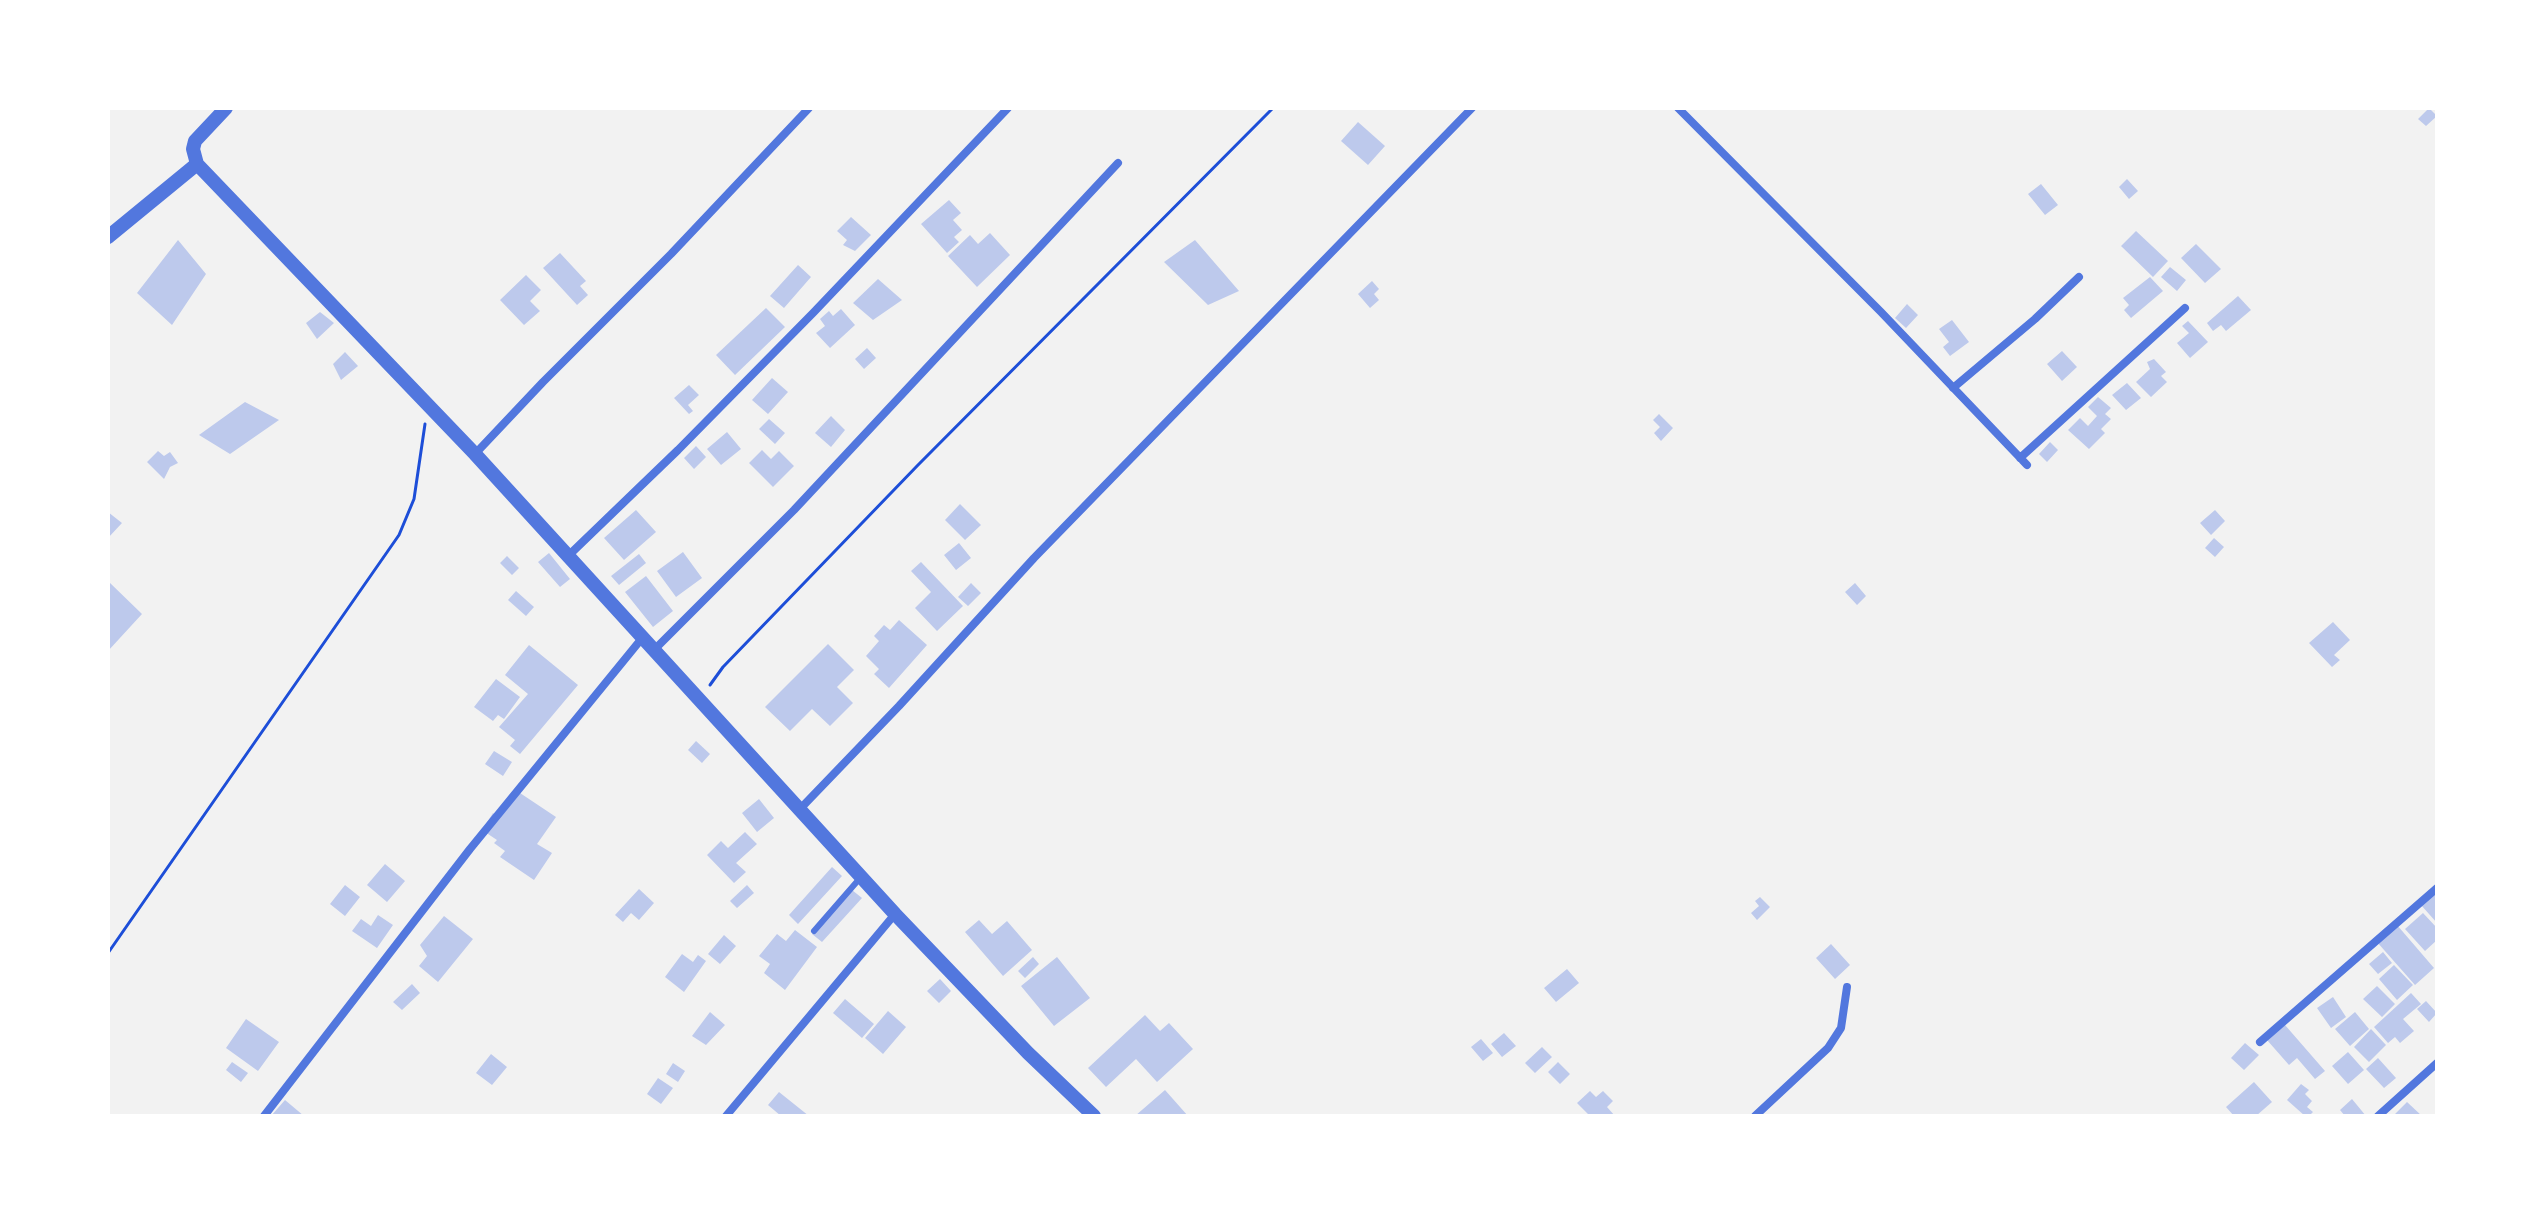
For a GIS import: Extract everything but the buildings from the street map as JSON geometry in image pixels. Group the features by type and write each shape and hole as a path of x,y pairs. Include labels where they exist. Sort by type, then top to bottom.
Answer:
{"street":[{"path":"226,108 195,141 193,149 197,164 475,454 895,914 1028,1053 1094,1116"},
{"path":"475,454 809,108"},
{"path":"567,557 678,450 1008,108"},
{"path":"800,809 1034,558 1472,108"},
{"path":"1678,108 2023,462 2185,308"},
{"path":"654,650 794,510 1118,163"},
{"path":"108,237 197,164"},
{"path":"1953,388 2035,319 2079,277"},
{"path":"264,1116 470,849 643,637"},
{"path":"2260,1042 2437,888"},
{"path":"726,1116 895,914"},
{"path":"1755,1116 1828,1048 1841,1028 1847,987"},
{"path":"2378,1116 2437,1063"}],"lane":[{"path":"814,931 861,877"}],"path":[{"path":"698,701 723,667 842,544 1273,108"},
{"path":"108,953 399,535 414,499 417,466 430,407"}]}
